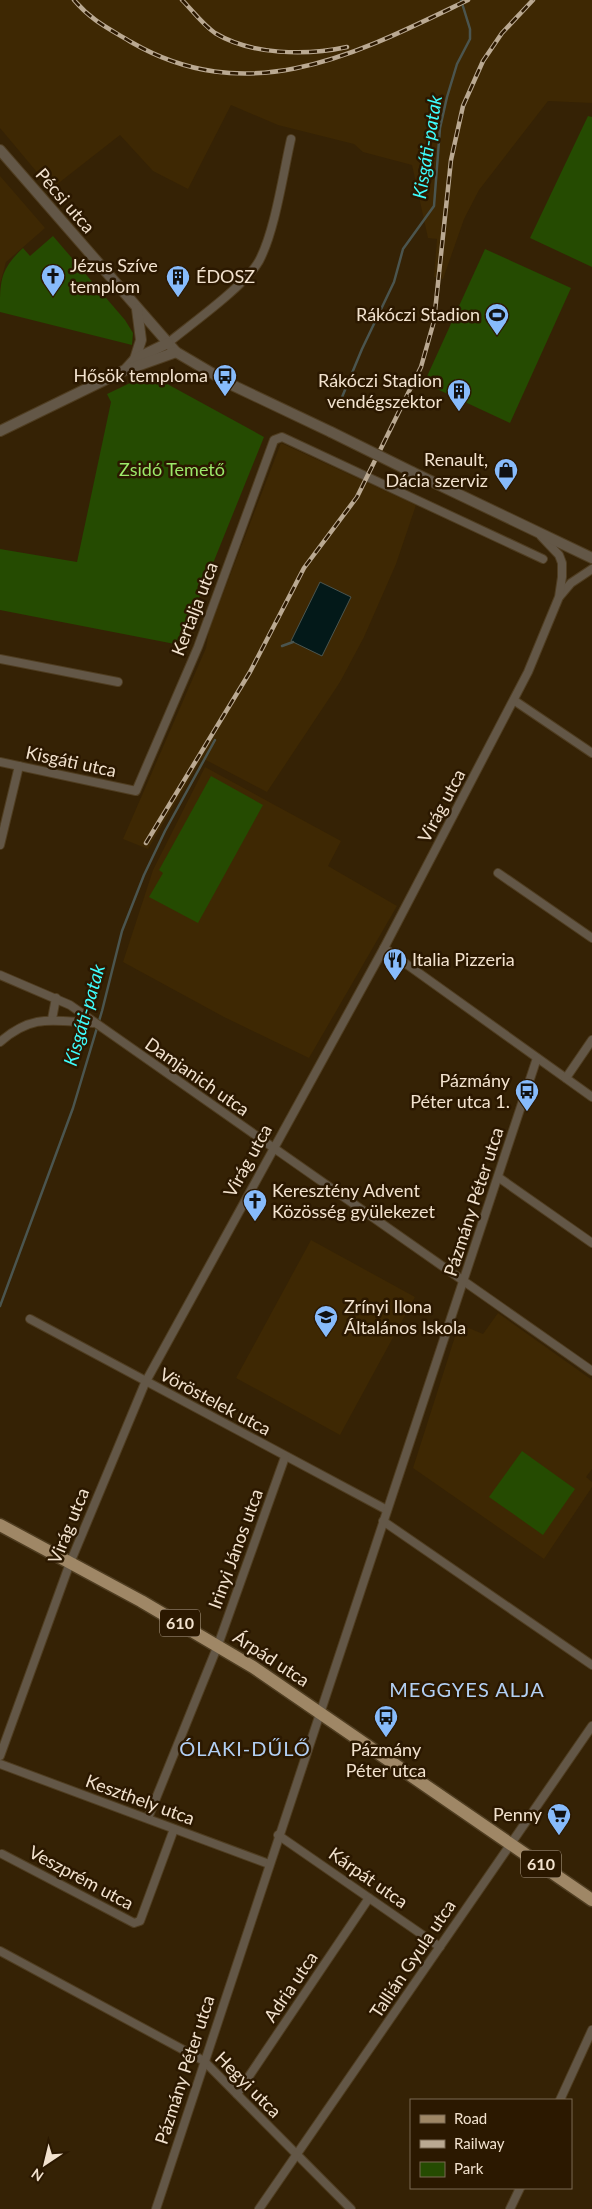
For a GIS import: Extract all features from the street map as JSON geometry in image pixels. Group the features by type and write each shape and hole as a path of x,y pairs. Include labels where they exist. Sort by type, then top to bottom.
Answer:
{"main road":[{"name":"Árpád utca","path":"0,1525 218,1645 511,1842"},
{"name":"610","path":"511,1842 592,1900"}],"street":[{"path":"123,371 135,359 168,343 246,278 258,263 267,244 291,139"},
{"name":"Pécsi utca","path":"0,150 176,352 232,385 592,558"},
{"path":"135,359 141,340 142,329 137,308"},
{"path":"0,430 123,371 176,352"},
{"name":"Kertalja utca","path":"136,791 198,647 274,440 278,437 282,437 543,559"},
{"name":"Virág utca","path":"536,531 559,555 562,563 559,597"},
{"name":"Virág utca","path":"0,1756 70,1562 145,1382 272,1148 384,948 514,700 559,597 571,583 592,569"},
{"path":"0,659 118,682"},
{"path":"514,700 592,753"},
{"name":"Kisgáti utca","path":"0,762 136,791"},
{"path":"0,846 19,766"},
{"path":"498,873 592,938"},
{"path":"384,948 592,1097"},
{"name":"Damjanich utca","path":"0,975 56,998 82,1013 102,1030 592,1371"},
{"path":"52,1019 56,998"},
{"path":"0,1042 21,1027 52,1019 94,1024"},
{"path":"566,1078 592,1040"},
{"name":"Pázmány Péter utca","path":"156,2209 278,1835 537,1058"},
{"path":"498,1177 592,1243"},
{"name":"Vöröstelek utca","path":"30,1319 387,1510"},
{"name":"Irinyi János utca","path":"148,1818 218,1645 286,1457"},
{"path":"383,1521 592,1665"},
{"name":"Tallián Gyula utca","path":"259,2209 592,1726"},
{"name":"Keszthely utca","path":"0,1764 269,1864"},
{"name":"Veszprém utca","path":"2,1854 134,1923 140,1921 174,1829"},
{"name":"Kárpát utca","path":"278,1835 440,1947"},
{"name":"Adria utca","path":"237,2094 369,1898"},
{"name":"Hegyi utca","path":"0,1951 204,2060 350,2209"},
{"path":"560,2099 592,2030"},
{"path":"510,2209 520,2189"}],"shaded area":[{"path":"0,0 592,0 592,103 548,101 479,190 464,219 443,279 434,277 437,239 428,238 412,165 363,152 354,144 278,125 231,105 188,189 153,171 120,135 51,189 0,128"},
{"path":"0,176 45,228 6,262 0,284"},
{"path":"281,443 416,505 396,564 364,637 340,682 267,792 202,758 148,849 123,839 206,648 209,630"},
{"path":"205,767 341,841 328,866 397,906 309,1058 224,1017 123,962 153,870"},
{"name":"Zrínyi Ilona Általános Iskola","path":"311,1240 415,1297 340,1435 236,1378"},
{"path":"498,1313 592,1380 592,1469 586,1477 592,1482 592,1487 544,1559 413,1468 459,1324 483,1334"}],"green space":[{"path":"588,116 592,117 592,267 530,238"},
{"path":"53,236 125,320 133,333 132,345 0,312 1,283 10,263 23,248 30,256"},
{"name":"Rákóczi Stadion","path":"485,249 571,288 510,423 424,383"},
{"name":"Zsidó Temető","path":"149,374 264,437 180,645 0,610 0,549 77,562 111,402 107,394"},
{"path":"211,776 263,805 198,923 149,897 163,873 159,870"},
{"path":"522,1451 575,1489 543,1535 489,1497"}],"water":[{"path":"320,582 351,597 322,656 291,641"}],"waterway":[{"name":"Kisgáti-patak","path":"340,402 362,349 394,282 403,249 434,206 440,128 457,64 470,39 470,29 461,0"},
{"path":"282,646 293,642"},
{"name":"Kisgáti-patak","path":"0,1306 73,1108 102,1011 122,931 144,875 165,831 215,740"}],"railway":[{"path":"74,0 94,19 108,28 131,42 175,62 218,72 261,73 303,67 344,55 386,39 468,0"},
{"path":"182,0 215,33 245,46 279,52 314,52 347,47"},
{"path":"146,843 250,672 304,568 357,497 421,367 434,321 451,160 463,106 483,61 502,33 533,0"}],"place":[{"name":"Jézus Szíve templom","path":"53,297"},
{"name":"ÉDOSZ","path":"178,298"},
{"name":"Rákóczi Stadion","path":"497,336"},
{"name":"Hősök temploma","path":"225,397"},
{"name":"Rákóczi Stadion vendégszektor","path":"459,412"},
{"name":"Renault, Dácia szerviz","path":"506,491"},
{"name":"Italia Pizzeria","path":"395,981"},
{"name":"Pázmány Péter utca 1.","path":"527,1112"},
{"name":"Keresztény Advent Közösség gyülekezet","path":"255,1222"},
{"name":"Zrínyi Ilona Általános Iskola","path":"326,1338"},
{"name":"Pázmány Péter utca","path":"386,1738"},
{"name":"Penny","path":"559,1836"}],"district":[{"name":"MEGGYES ALJA","path":"467,1690"},
{"name":"ÓLAKI-DŰLŐ","path":"245,1749"}]}
